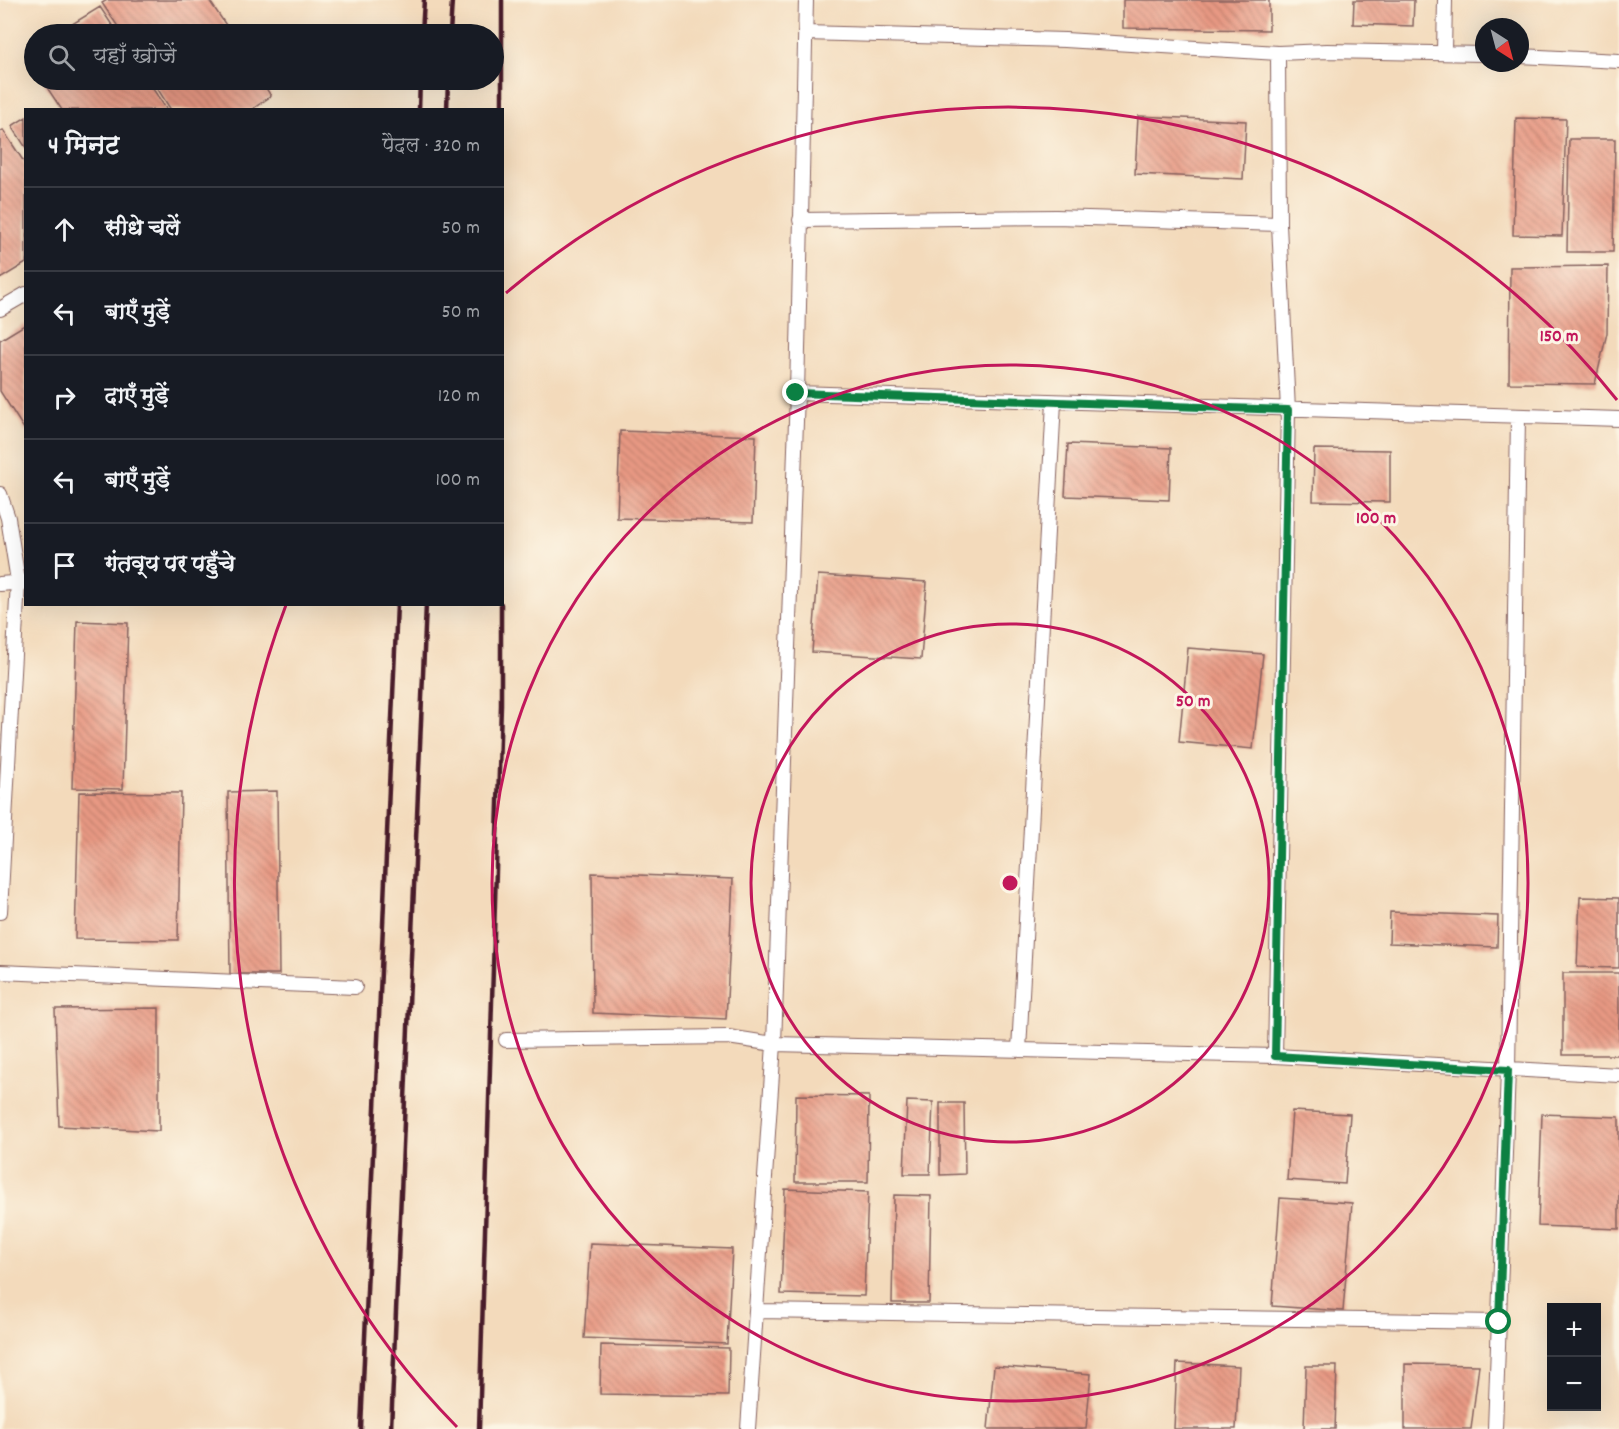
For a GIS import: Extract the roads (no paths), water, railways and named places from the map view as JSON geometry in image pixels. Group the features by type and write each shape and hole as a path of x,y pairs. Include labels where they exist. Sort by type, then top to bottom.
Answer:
{"lane":[{"path":"748,1429 774,1044 796,393 806,0"},
{"path":"1444,52 1445,0"},
{"path":"805,33 1065,40 1278,53 1475,54"},
{"path":"1275,1056 1288,410 1279,224 1278,53"},
{"path":"1529,56 1619,61"},
{"path":"800,220 1056,217 1279,224"},
{"path":"0,309 24,295"},
{"path":"796,393 1619,419"},
{"path":"1019,1050 1054,402"},
{"path":"1495,1429 1508,1070 1518,416"},
{"path":"0,494 8,518 22,582 0,912"},
{"path":"0,584 22,582"},
{"path":"0,972 355,987"},
{"path":"506,1041 728,1037 774,1044 1275,1056 1619,1075"},
{"path":"757,1311 1499,1322"}],"railway":[{"path":"423,24 424,0"},
{"path":"451,24 452,0"},
{"path":"502,0 502,24"},
{"path":"419,108 420,90"},
{"path":"447,108 448,90"},
{"path":"502,90 502,108"},
{"path":"361,1429 397,606"},
{"path":"391,1429 426,606"},
{"path":"479,1429 501,705 501,606"}]}
